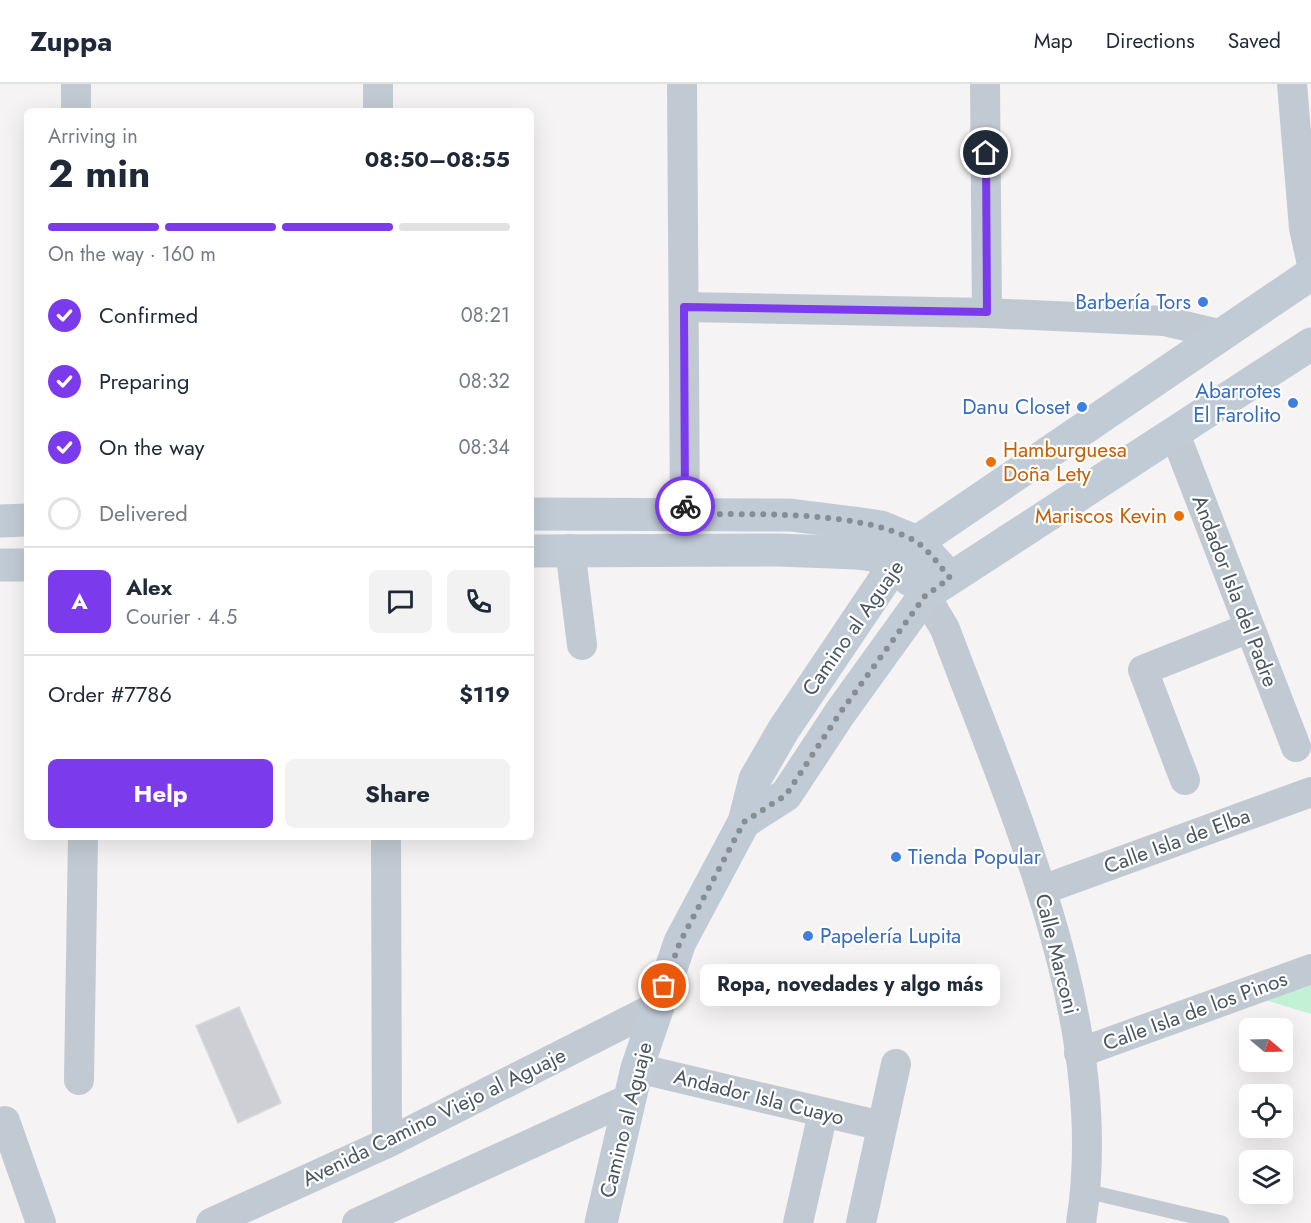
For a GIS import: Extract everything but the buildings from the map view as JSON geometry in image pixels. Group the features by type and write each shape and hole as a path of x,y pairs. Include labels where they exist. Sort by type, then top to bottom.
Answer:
{"main road":[{"name":"Camino al Aguaje","path":"601,1223 637,1068 680,942 744,822 755,779 784,729 906,553 1219,334 1311,274"},
{"name":"Camino al Aguaje","path":"744,822 786,795 840,713 938,586 1311,344"},
{"path":"534,514 790,514 881,527 938,586"},
{"path":"0,521 24,520"},
{"path":"534,551 570,549 873,555 906,553"},
{"path":"0,565 24,565"}],"street":[{"path":"76,84 76,108"},
{"path":"378,84 378,108"},
{"path":"682,84 685,514"},
{"path":"985,84 987,312"},
{"path":"1292,84 1304,228 1311,260"},
{"path":"684,307 987,312 1164,321 1219,334"},
{"name":"Andador Isla del Padre","path":"1175,434 1296,747"},
{"path":"570,549 582,645"},
{"name":"Calle Marconi","path":"938,586 945,629 1042,890 1063,970 1079,1053 1088,1124 1086,1191 1081,1223"},
{"path":"1185,780 1143,670 1249,628"},
{"name":"Calle Isla de Elba","path":"1042,890 1311,792"},
{"path":"79,1080 82,840"},
{"path":"386,840 387,1143"},
{"name":"Calle Isla de los Pinos","path":"1079,1053 1311,969"},
{"name":"Avenida Camino Viejo al Aguaje","path":"211,1223 387,1143 656,1007"},
{"path":"861,1223 896,1064"},
{"name":"Andador Isla Cuayo","path":"637,1068 882,1126"},
{"path":"357,1223 629,1099"},
{"path":"798,1223 823,1113"},
{"path":"5,1121 41,1223"}],"lane":[{"path":"1086,1191 1222,1223"}],"green space":[{"path":"1311,982 1311,1014 1255,997"}],"way so far":[{"path":"664,986 680,942 744,822 786,795 840,713 925,596 950,578 917,542 881,527 790,514 685,514 685,506"}],"place":[{"name":"Barbería Tors","path":"1203,302"},
{"name":"Abarrotes El Farolito","path":"1293,403"},
{"name":"Danu Closet","path":"1082,407"},
{"name":"Hamburguesa Doña Lety","path":"991,462"},
{"name":"Mariscos Kevin","path":"1179,516"},
{"name":"Tienda Popular","path":"896,857"},
{"name":"Papelería Lupita","path":"808,936"},
{"name":"Ropa, novedades y algo más","path":"664,986"}],"route":[{"path":"685,506 684,307 987,312 986,153"}]}
